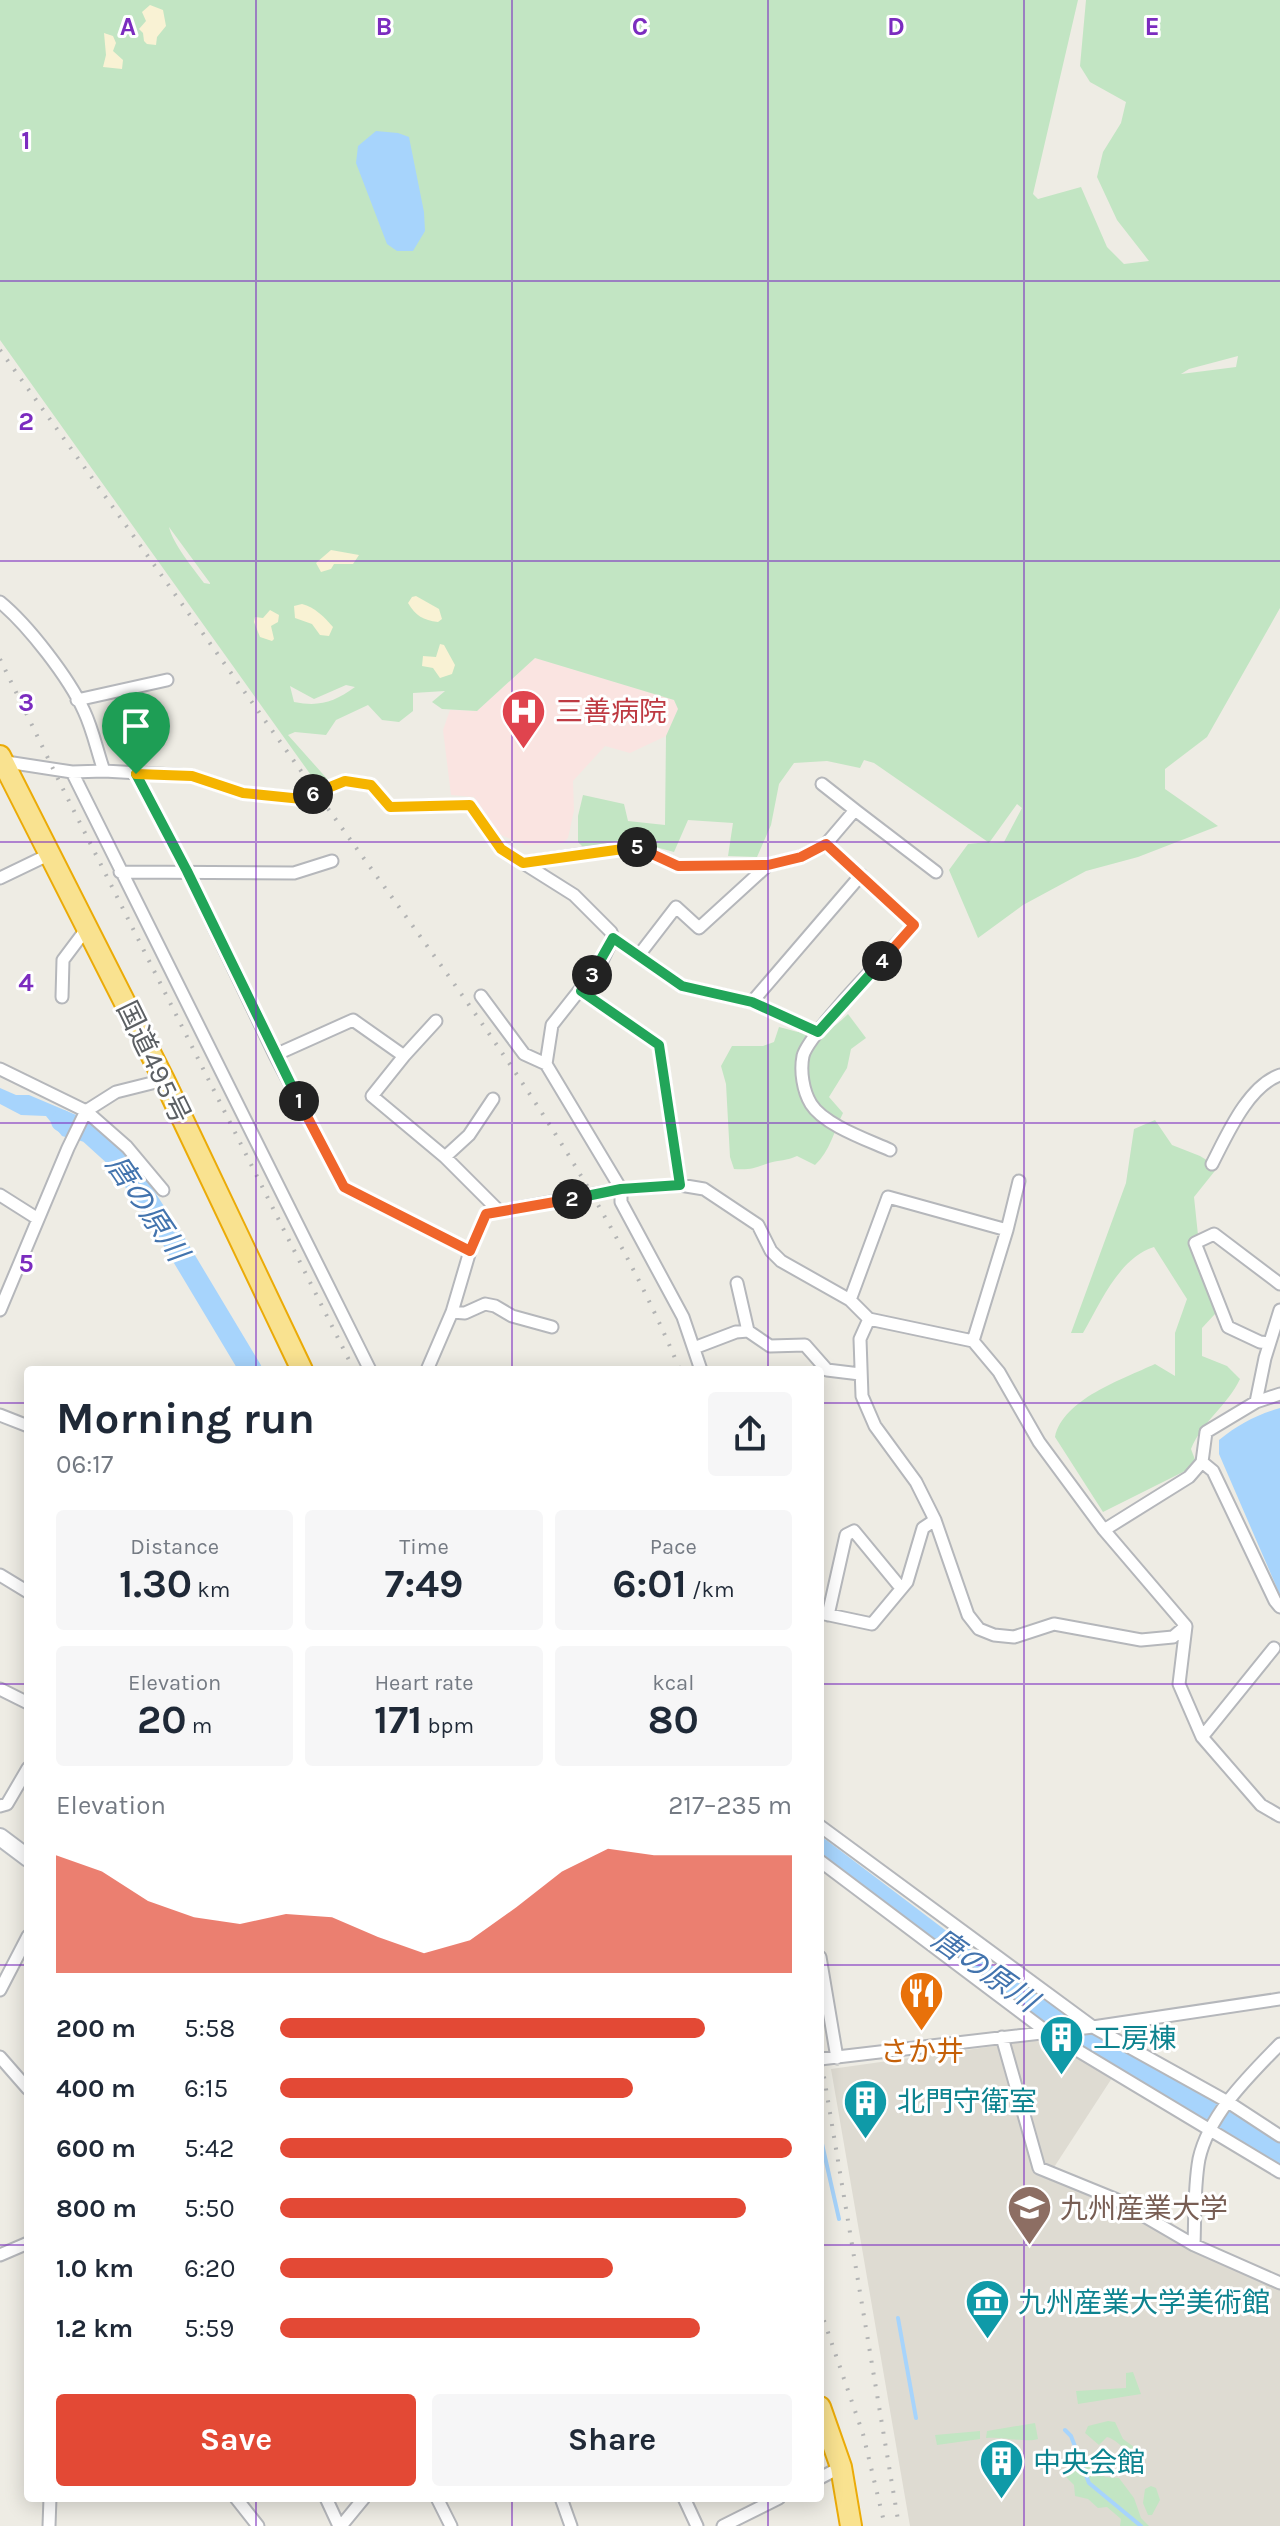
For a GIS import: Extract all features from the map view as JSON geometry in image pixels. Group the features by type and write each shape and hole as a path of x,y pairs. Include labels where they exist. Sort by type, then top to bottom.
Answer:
{"highway":[{"name":"国道495号","path":"1,759 164,1080 300,1366"},
{"path":"824,2418 841,2467 851,2526"}],"street":[{"path":"0,602 13,613 54,664 84,710 104,771"},
{"path":"77,700 167,680"},
{"path":"1,759 72,772 192,776 243,793 302,799 345,781 371,785 390,807 470,805 501,849 574,895 611,932 613,938 682,986 752,1002 818,1032"},
{"path":"72,772 368,1366"},
{"path":"136,774 344,1187 470,1251"},
{"path":"822,784 936,872"},
{"path":"523,863 638,847 678,866 768,865 801,857 826,844 855,810"},
{"path":"826,844 914,925 818,1032 803,1054 803,1083 812,1106 833,1124 890,1150"},
{"path":"0,878 50,854"},
{"path":"120,872 294,873 332,861"},
{"path":"639,955 676,907 699,928 768,865"},
{"path":"752,1002 861,875"},
{"path":"62,997 63,960 87,928"},
{"path":"546,1064 552,1025 601,963 613,938"},
{"path":"581,991 659,1045 680,1185"},
{"path":"481,996 524,1054 546,1064 621,1189 621,1202 683,1317 700,1366"},
{"path":"275,1055 353,1020 404,1056"},
{"path":"436,1021 372,1096 445,1157 499,1211"},
{"path":"0,1069 86,1111 127,1147 163,1190"},
{"path":"1212,1164 1235,1118 1268,1079 1280,1075"},
{"path":"0,1310 86,1111 116,1092 164,1080"},
{"path":"445,1157 469,1135 493,1099"},
{"path":"973,1341 1019,1181"},
{"path":"429,1366 452,1312 470,1251 486,1214 621,1189 680,1185 704,1189 758,1225 771,1251 781,1261 850,1300 869,1319 973,1341 999,1372 1039,1442 1104,1530 1186,1626 1179,1684 1202,1737 1261,1805 1280,1816"},
{"path":"0,1195 38,1219"},
{"path":"850,1300 888,1197 1007,1230"},
{"path":"1269,1343 1228,1327 1195,1243 1214,1234 1280,1284"},
{"path":"737,1283 748,1331"},
{"path":"452,1312 465,1313 485,1304 512,1316 552,1327"},
{"path":"1256,1402 1280,1310"},
{"path":"869,1319 860,1339 862,1396 875,1426 916,1482 935,1520 968,1615 979,1629 994,1635 1014,1637 1054,1624 1141,1640 1173,1637 1186,1626"},
{"path":"694,1348 736,1332 748,1331 770,1346 805,1345 823,1366"},
{"path":"824,1367 860,1374"},
{"path":"1104,1530 1189,1477 1202,1462 1206,1432 1256,1402 1280,1394"},
{"path":"0,1415 24,1424"},
{"path":"1202,1462 1213,1471 1280,1607"},
{"path":"901,1588 854,1531 846,1535 824,1614 872,1624 907,1582 923,1528 935,1520"},
{"path":"0,1575 24,1590"},
{"path":"1202,1737 1274,1648"},
{"path":"0,1689 24,1701"},
{"path":"0,1806 7,1804 24,1775"},
{"path":"824,1829 1089,2027 1280,2136"},
{"path":"0,1837 24,1855"},
{"path":"824,1864 1051,2032 1213,2127 1280,2172"},
{"path":"0,1990 24,1944"},
{"path":"824,1981 837,2058"},
{"path":"824,2059 1051,2032 1280,1999"},
{"path":"1002,2037 1039,2168 1115,2199 1194,2245 1280,2283"},
{"path":"1194,2245 1199,2159 1226,2105 1280,2043"},
{"path":"0,2057 24,2084"},
{"path":"0,2255 24,2245"},
{"path":"824,2476 841,2467"},
{"path":"49,2526 50,2502"},
{"path":"239,2502 258,2526"},
{"path":"328,2502 340,2526 361,2502"},
{"path":"439,2502 451,2526"},
{"path":"562,2502 571,2526"},
{"path":"686,2502 697,2526"},
{"path":"723,2526 771,2502"}],"shaded area":[{"name":"三善病院","path":"535,658 674,700 678,709 666,736 630,753 605,746 573,781 574,811 568,838 563,843 525,845 501,835 474,797 451,795 443,730 450,710 477,711"},
{"name":"九州産業大学","path":"1045,2039 1112,2078 1047,2178 1113,2206 1280,2289 1280,2526 910,2526 831,2069"}],"green space":[{"path":"0,0 1078,0 1033,194 1038,199 1081,187 1107,247 1124,264 1149,261 1117,220 1097,177 1103,152 1121,123 1126,102 1090,82 1080,66 1086,0 1280,0 1280,608 1207,737 1165,769 1165,789 1218,826 1138,857 1086,871 1023,905 978,938 949,870 968,844 988,842 874,763 864,760 860,768 827,761 794,763 779,784 771,825 757,857 728,856 733,823 688,820 674,852 630,840 585,849 578,842 578,816 583,795 624,804 628,821 665,825 666,736 678,709 674,700 535,658 477,711 442,709 432,702 445,691 413,693 413,711 399,722 382,720 368,705 336,720 326,735 295,732 288,735 329,781 318,785 0,340","holes":["1238,356 1236,367 1181,374","169,527 210,584 204,583","346,685 355,687 333,700 312,704 294,702 290,686 314,699","1017,804 1022,808 1004,842 989,843"]},
{"path":"848,1014 866,1038 851,1049 847,1068 829,1097 843,1113 820,1159 815,1165 797,1156 752,1168 734,1169 730,1157 726,1084 721,1066 732,1046 763,1046 774,1042 779,1027 808,1033 824,1031"},
{"path":"1155,1120 1172,1145 1218,1167 1194,1197 1202,1273 1218,1289 1215,1314 1202,1328 1202,1356 1227,1366 1240,1379 1191,1449 1197,1465 1103,1512 1055,1437 1060,1424 1070,1412 1111,1384 1155,1364 1175,1376 1175,1333 1187,1299 1154,1247 1121,1271 1083,1333 1071,1333 1126,1183 1134,1129"},
{"path":"1133,2372 1141,2394 1078,2404 1076,2391 1126,2388 1126,2373"},
{"path":"1115,2422 1123,2439 1141,2452 1139,2455 1130,2453 1107,2437 1099,2445 1085,2433 1088,2426"},
{"path":"1035,2423 1038,2439 986,2438 987,2431"},
{"path":"980,2431 980,2439 937,2445 935,2435"},
{"path":"1094,2466 1105,2477 1119,2478 1134,2498 1141,2518 1149,2526 1120,2526 1121,2519 1107,2507 1098,2508 1088,2499 1075,2496 1074,2485 1065,2476 1067,2472"},
{"path":"1151,2486 1156,2488 1160,2500 1152,2515 1148,2515 1143,2503 1145,2489"}],"sand":[{"path":"150,5 163,10 166,26 157,37 156,45 147,44 139,29 146,21 142,12"},
{"path":"104,33 113,36 116,43 113,51 123,60 122,69 103,67 106,55"},
{"path":"331,550 359,555 353,564 334,564 331,569 321,572 316,563"},
{"path":"416,596 439,609 442,619 433,621 417,614 408,603"},
{"path":"302,604 315,610 333,627 329,636 320,635 312,624 295,618 294,606"},
{"path":"270,610 279,615 278,622 271,626 272,641 260,637 254,622 255,617 263,618"},
{"path":"440,644 444,645 455,665 452,674 440,678 433,668 422,666 423,656 436,657"}],"water":[{"path":"376,131 409,137 425,231 413,251 397,251 387,244 356,163 358,146"},
{"path":"0,1088 16,1095 29,1095 88,1120 89,1132 78,1141 62,1136 46,1116 21,1115 0,1104"},
{"path":"1280,1408 1280,1595 1219,1454 1219,1440 1248,1421"}],"waterway":[{"name":"唐の原川","path":"62,1121 89,1132 122,1162 249,1366"},
{"name":"唐の原川","path":"824,1852 993,1980 1280,2155"},
{"path":"824,2153 839,2219"},
{"path":"898,2318 916,2418"},
{"path":"1065,2430 1071,2436 1089,2483 1141,2526"}],"railway":[{"path":"0,350 488,1032 573,1162 612,1230 678,1366"},
{"path":"0,659 352,1366"},
{"path":"824,2077 899,2526"},
{"path":"824,2321 863,2434 885,2526"}],"place":[{"name":"三善病院","path":"524,750"},
{"name":"さか井","path":"922,2033"},
{"name":"工房棟","path":"1062,2077"},
{"name":"北門守衛室","path":"866,2140"},
{"name":"九州産業大学","path":"1029,2247"},
{"name":"九州産業大学美術館","path":"987,2341"},
{"name":"中央会館","path":"1002,2501"}],"route":[{"path":"136,774 192,776 243,793 302,799 345,781 371,785 390,807 470,805 501,849 523,863 638,847 678,866 768,865 801,857 826,844 914,925 818,1032 752,1002 682,986 613,938 601,963 581,991 659,1045 680,1185 621,1189 486,1214 470,1251 344,1187 136,774"}]}
